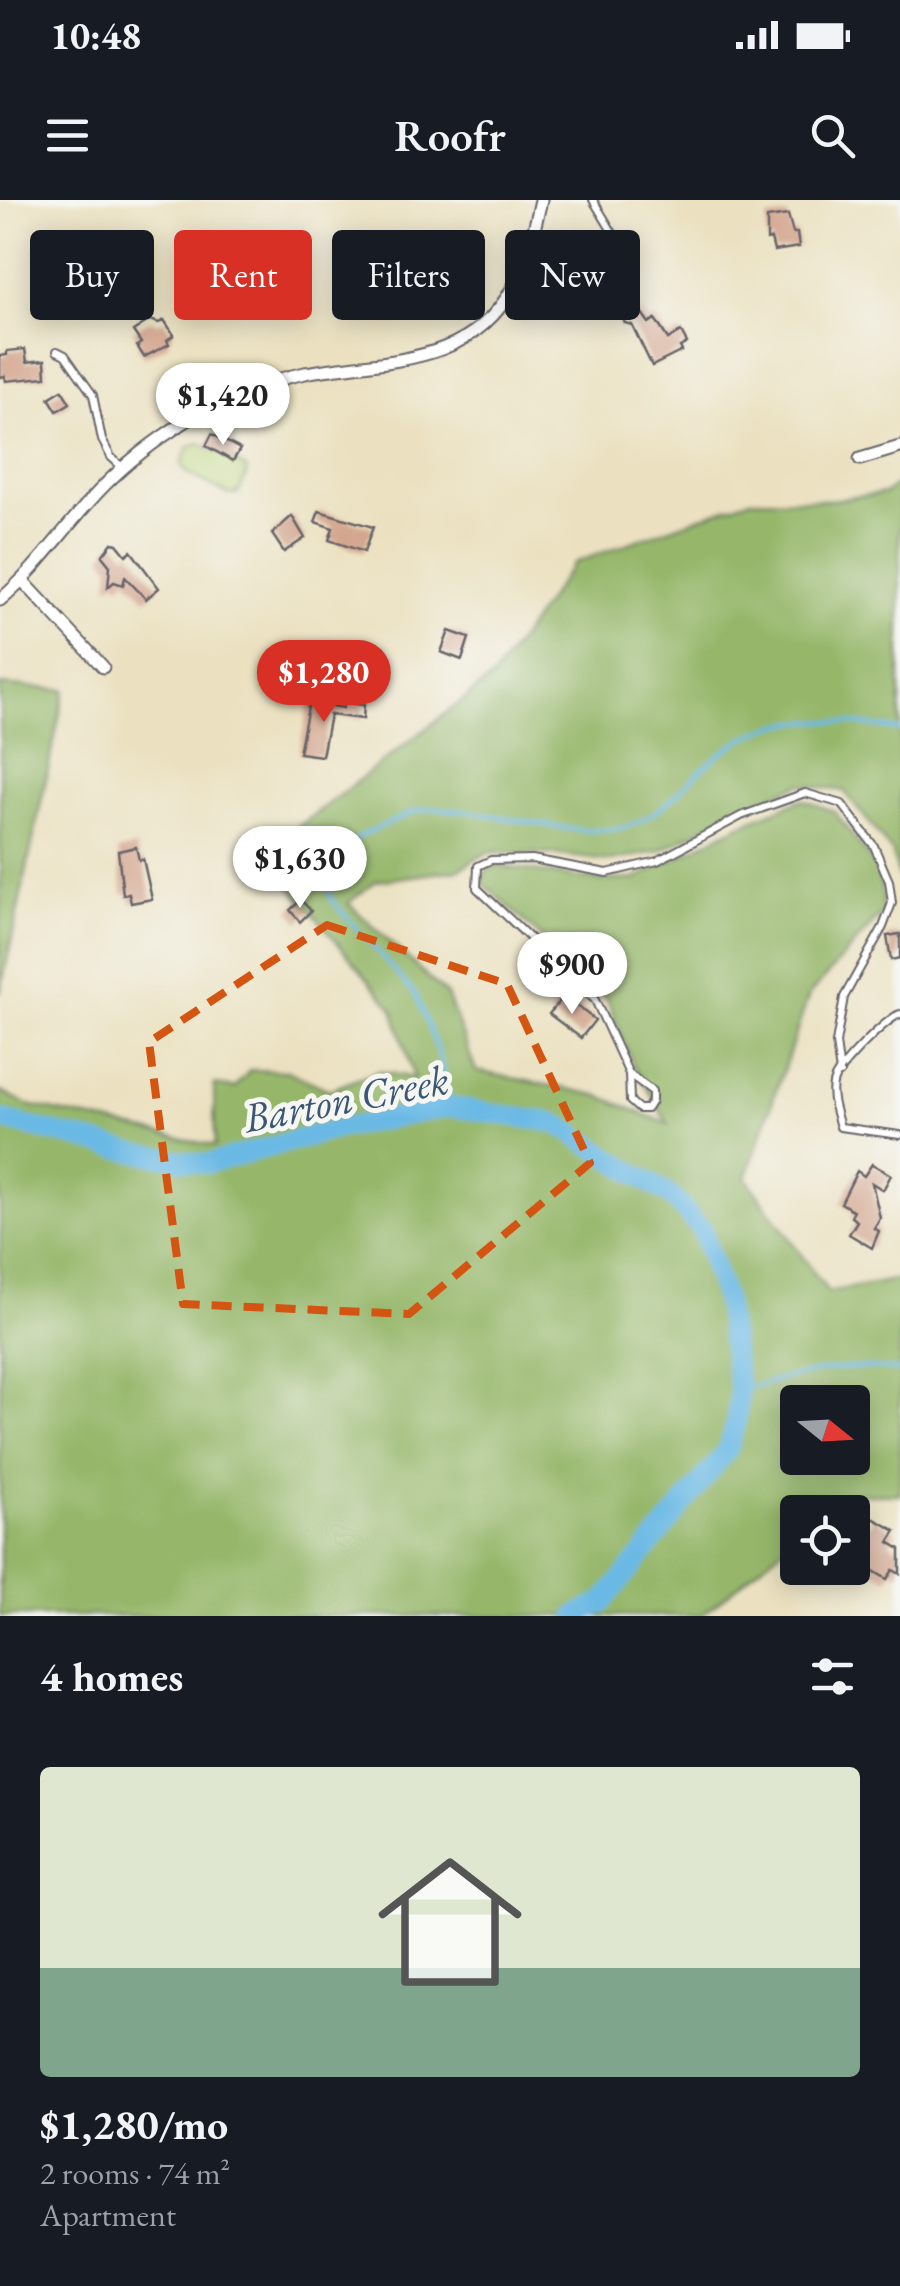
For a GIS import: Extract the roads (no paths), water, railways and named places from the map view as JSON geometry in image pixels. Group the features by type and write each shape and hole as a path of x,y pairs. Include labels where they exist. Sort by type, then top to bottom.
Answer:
{"street":[{"path":"0,600 23,581 123,468 172,430 246,389 306,374 423,358 460,343 491,318 513,288 530,246 541,200"},
{"path":"860,459 900,447"},
{"path":"23,581 103,668"}],"lane":[{"path":"593,200 611,230"},
{"path":"57,351 65,355 93,395 102,440 123,468"},
{"path":"629,1074 652,1092 647,1109 639,1109 630,1102 629,1074 595,1000 477,888 478,866 483,862 532,860 608,874 657,861 741,816 805,793 842,804 874,846 889,881 892,902 844,997 836,1043 840,1073"},
{"path":"887,916 900,916"},
{"path":"900,1014 887,1020 834,1079 833,1100 840,1127 900,1135"}],"waterway":[{"path":"451,1107 438,1052 416,995 331,899 331,870 352,842 407,815 429,809 581,830 625,827 655,812 721,753 768,728 816,721 900,730"},
{"name":"Barton Creek","path":"0,1119 133,1152 207,1164 337,1129 451,1107 556,1123 672,1197 702,1230 725,1301 739,1390 736,1423 728,1449 662,1531 603,1602 576,1616"},
{"path":"739,1390 839,1369 900,1371"}]}
